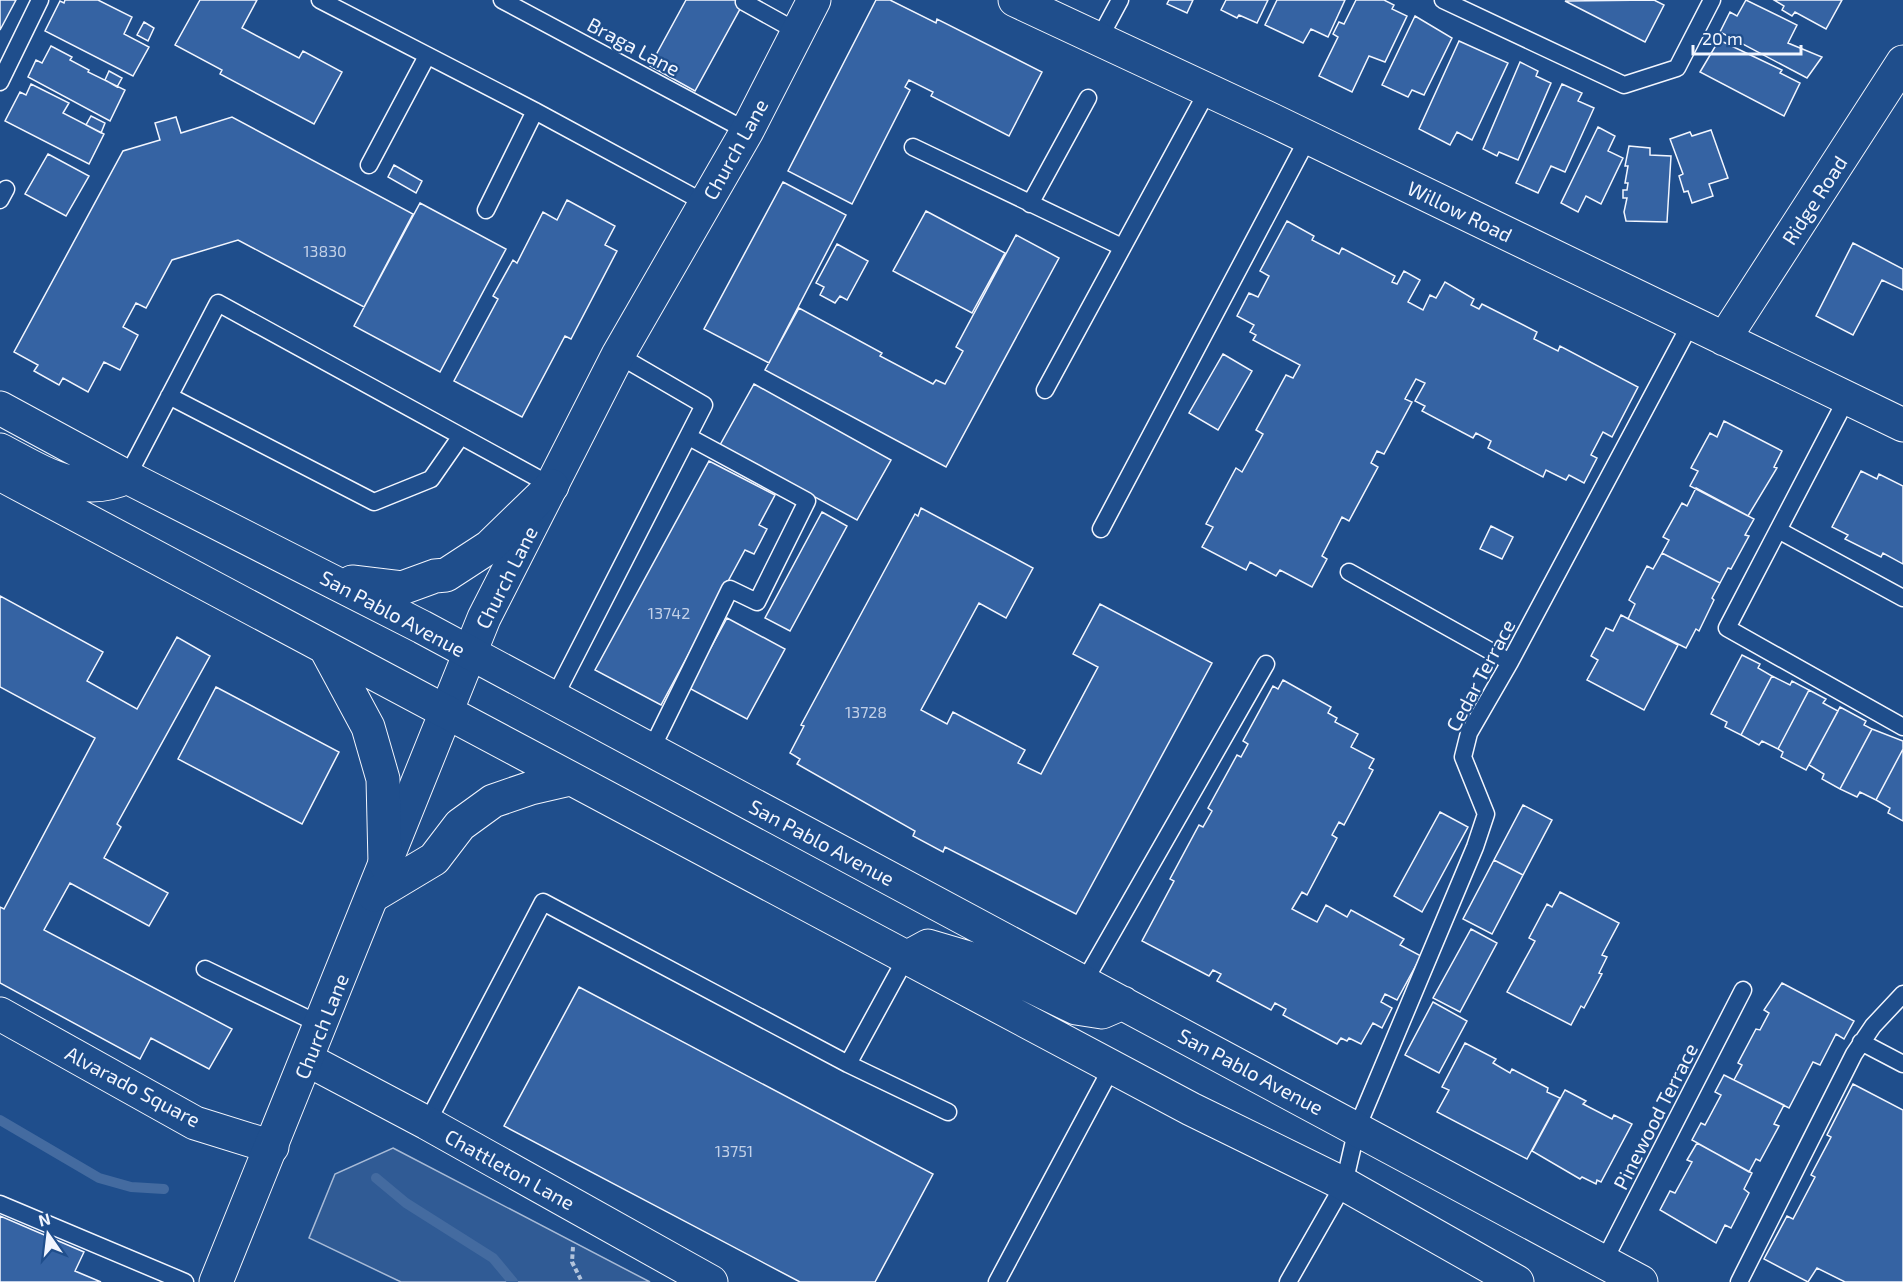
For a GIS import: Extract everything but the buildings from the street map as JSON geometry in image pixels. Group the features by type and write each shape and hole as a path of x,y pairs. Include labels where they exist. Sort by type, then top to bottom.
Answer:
{"main road":[{"name":"Church Lane","path":"216,1282 374,895 468,652 618,355 747,130 814,0"},
{"name":"Willow Road","path":"1015,0 1208,90 1903,425"},
{"name":"Ridge Road","path":"1724,339 1903,62"},
{"name":"San Pablo Avenue","path":"0,408 128,477 331,579 1641,1282"},
{"path":"0,450 59,480 77,485 112,484 128,477"},
{"path":"0,474 1191,1110 1344,1184 1517,1282"},
{"path":"331,579 402,588 435,576 446,575 489,547 552,486"},
{"path":"326,648 368,727 383,778 385,863"},
{"path":"374,895 434,859 460,825 493,801 531,788 570,779"},
{"path":"906,958 928,946 979,961 1076,1008 1102,1012 1123,1003"},
{"name":"Alvarado Square","path":"0,1014 195,1123 272,1147"},
{"name":"Chattleton Lane","path":"308,1060 427,1123 711,1282"}],"lane":[{"path":"0,82 40,0"},
{"path":"320,0 536,111 705,203"},
{"name":"Braga Lane","path":"502,0 747,130"},
{"path":"1099,39 1120,0"},
{"path":"1443,0 1624,85 1677,69 1712,0"},
{"path":"744,2 798,32"},
{"path":"369,165 427,56"},
{"path":"1045,390 1208,90"},
{"path":"1030,204 1088,99"},
{"path":"486,210 536,111"},
{"path":"1101,528 1308,138"},
{"path":"913,147 1122,247"},
{"path":"128,477 218,303 552,486"},
{"name":"Cedar Terrace","path":"1288,1282 1344,1184 1357,1128 1475,847 1486,814 1463,757 1469,733 1510,662 1691,322"},
{"path":"554,698 704,405 618,355"},
{"path":"169,396 374,502 431,479 461,436"},
{"path":"1847,398 1727,628 1903,728"},
{"path":"651,750 730,589 758,602 807,501 688,437"},
{"path":"1778,530 1903,598"},
{"path":"1349,572 1510,662"},
{"path":"1084,982 1266,664"},
{"path":"427,1123 543,902 848,1064 948,1112"},
{"path":"848,1064 906,958"},
{"path":"205,969 321,1025"},
{"name":"Pinewood Terrace","path":"1604,1262 1743,990"},
{"path":"1738,1282 1861,1042 1903,994"},
{"path":"1861,1042 1903,1064"},
{"path":"998,1282 1112,1067"},
{"path":"0,1204 184,1282"}],"path":[{"path":"573,1247 572,1262 582,1282"}],"shaded area":[{"path":"393,1148 650,1282 401,1282 309,1238 335,1174"}],"waterway":[{"path":"0,1120 99,1178 131,1187 164,1189"},
{"path":"376,1178 406,1203 493,1258 513,1282"}]}
